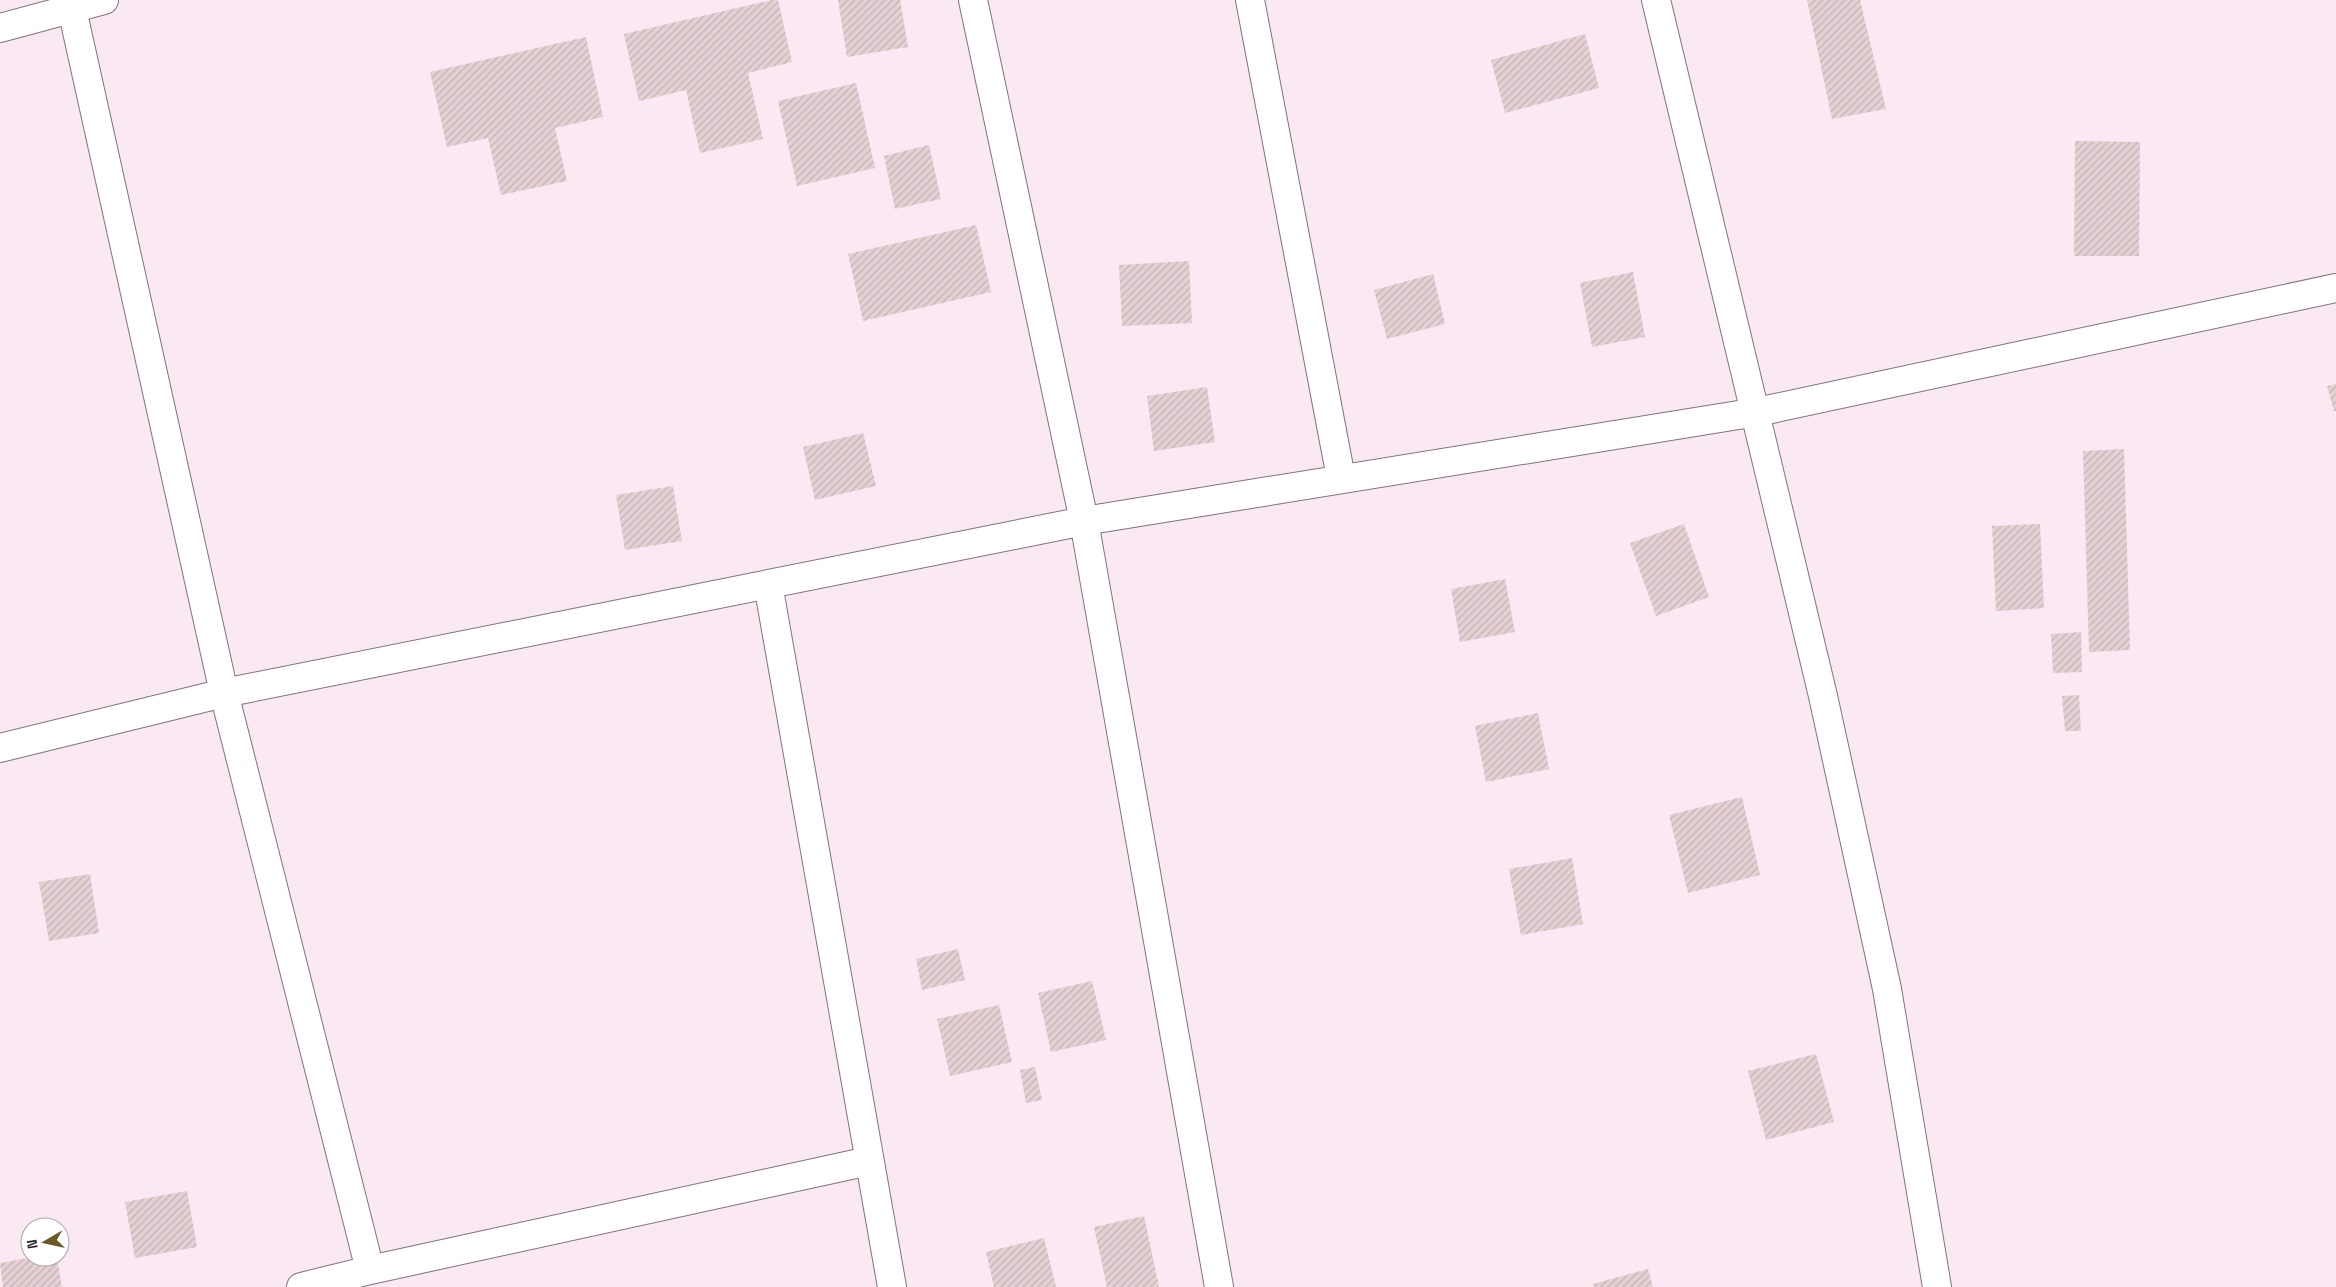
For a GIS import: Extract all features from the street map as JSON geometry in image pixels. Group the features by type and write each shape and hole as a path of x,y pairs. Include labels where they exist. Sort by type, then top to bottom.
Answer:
{"street":[{"path":"0,28 70,4 104,0"},
{"path":"973,0 1084,521 1219,1287"},
{"path":"1250,0 1340,478"},
{"path":"1656,0 1757,412 1823,696 1887,989 1937,1287"},
{"path":"70,4 224,693 370,1270"},
{"path":"0,748 224,693 1084,521 1340,478 1757,412 2336,288"},
{"path":"768,584 892,1287"},
{"path":"301,1287 370,1270 869,1161"}],"building":[{"path":"778,0 792,62 748,73 763,139 700,153 686,90 639,101 624,34"},
{"path":"838,0 900,0 908,47 847,57"},
{"path":"1807,0 1860,0 1886,109 1832,119"},
{"path":"1585,34 1599,88 1505,113 1491,60"},
{"path":"586,37 603,117 555,128 567,181 501,195 488,138 447,147 430,72"},
{"path":"856,83 875,168 797,186 778,101"},
{"path":"2075,141 2140,142 2139,256 2074,256"},
{"path":"929,145 941,199 895,209 884,156"},
{"path":"976,225 991,292 863,321 848,254"},
{"path":"1189,261 1192,323 1122,326 1119,265"},
{"path":"1633,272 1645,337 1592,347 1580,283"},
{"path":"1433,274 1445,324 1387,339 1374,290"},
{"path":"2336,384 2336,411 2334,411 2327,386"},
{"path":"1207,387 1215,442 1154,451 1147,396"},
{"path":"863,433 876,486 815,500 803,447"},
{"path":"2124,449 2130,650 2089,652 2083,451"},
{"path":"673,486 682,541 625,550 616,495"},
{"path":"1684,524 1709,597 1656,616 1630,543"},
{"path":"2040,524 2044,608 1996,611 1992,526"},
{"path":"1505,579 1515,632 1460,642 1451,589"},
{"path":"2081,632 2082,672 2053,673 2051,634"},
{"path":"2079,695 2081,731 2065,731 2062,696"},
{"path":"1538,713 1549,769 1486,782 1475,726"},
{"path":"1742,797 1760,875 1688,893 1669,815"},
{"path":"1572,858 1583,924 1521,935 1509,869"},
{"path":"90,874 99,933 49,941 39,882"},
{"path":"958,949 965,980 922,990 916,959"},
{"path":"1092,981 1106,1040 1051,1052 1038,993"},
{"path":"999,1005 1012,1062 950,1076 937,1019"},
{"path":"1816,1054 1834,1122 1766,1140 1748,1071"},
{"path":"1035,1067 1042,1100 1026,1103 1020,1070"},
{"path":"187,1191 197,1247 135,1258 125,1202"},
{"path":"1144,1216 1159,1287 1107,1287 1094,1227"},
{"path":"1044,1238 1056,1287 994,1287 986,1252"},
{"path":"20,1259 20,1267 59,1267 62,1287 3,1287 0,1263"},
{"path":"1648,1269 1653,1287 1594,1287 1593,1284"}]}
